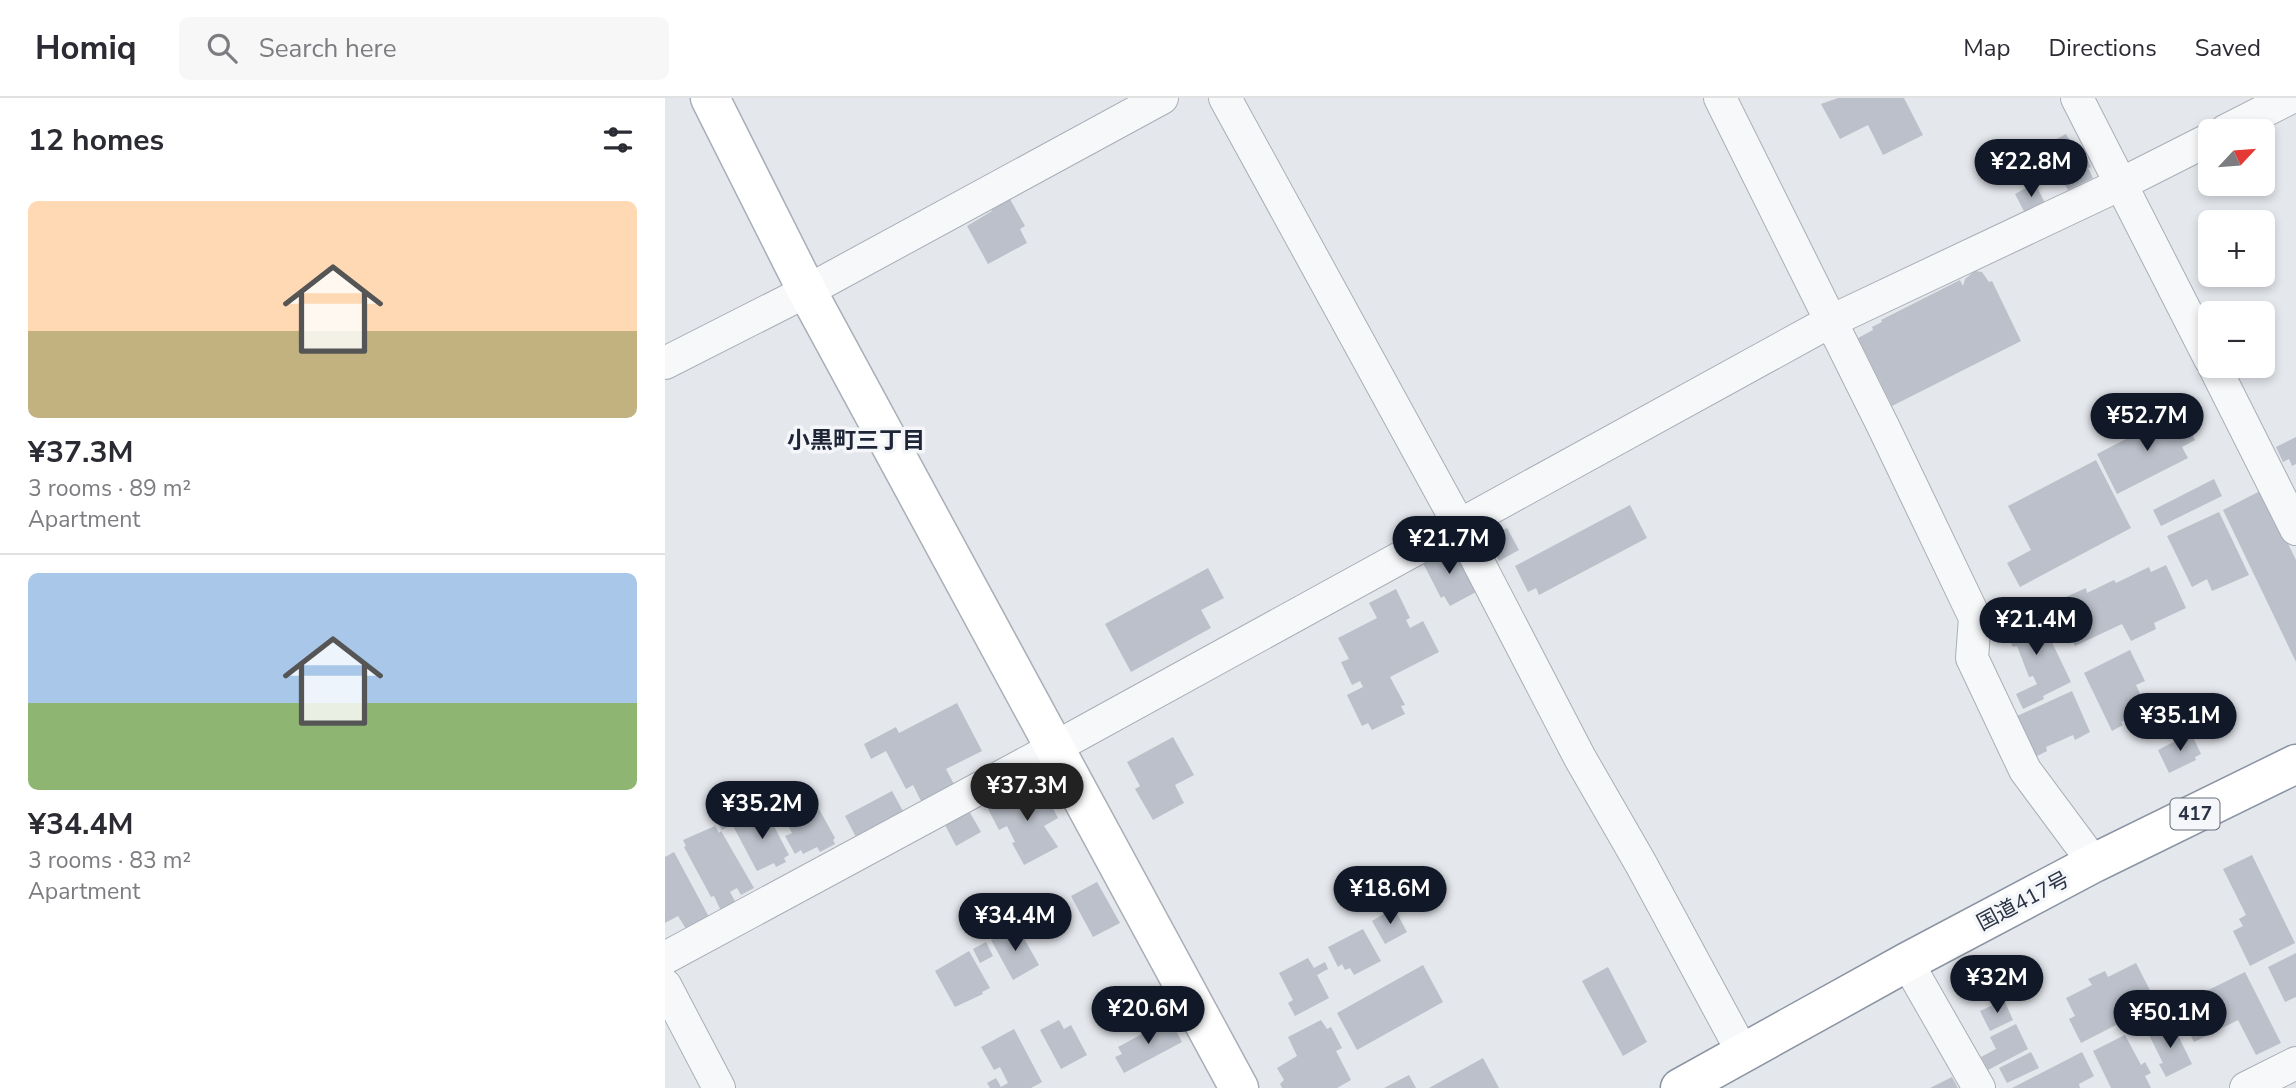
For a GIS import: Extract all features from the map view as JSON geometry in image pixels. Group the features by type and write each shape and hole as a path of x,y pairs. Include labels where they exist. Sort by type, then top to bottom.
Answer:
{"main road":[{"path":"710,98 807,291 1239,1088"},
{"name":"国道417号","path":"1680,1088 1907,962 2094,863 2296,764"}],"street":[{"path":"665,363 807,291 1162,98"},
{"path":"1225,98 1459,525 1580,758 1743,1054"},
{"path":"1720,98 1975,618 1972,658 2025,770 2094,863"},
{"path":"2077,98 2198,335"},
{"path":"2249,119 2290,98"},
{"path":"665,958 1831,321 2198,145"},
{"path":"2220,378 2296,529"},
{"path":"1907,962 1979,1088"},
{"path":"665,985 719,1088"},
{"path":"2246,1088 2296,1063"}],"building":[{"path":"1838,98 1904,98 1923,135 1883,155 1868,125 1840,139 1821,104"},
{"path":"2066,134 2073,147 2080,144 2093,178 2068,190 2061,177 2051,181 2035,150"},
{"path":"2035,183 2046,205 2026,215 2015,194"},
{"path":"1006,192 1025,226 1020,229 1027,243 988,264 967,226 992,211 987,202"},
{"path":"1975,271 1982,272 1989,282 1992,281 2021,341 1892,406 1858,338 1873,330 1872,327 1882,322 1881,320 1960,280 1963,286 1965,279"},
{"path":"2180,411 2195,440 2182,447 2188,458 2117,494 2097,454"},
{"path":"2296,437 2296,464 2292,466 2289,459 2283,462 2276,447"},
{"path":"2096,460 2131,528 2020,587 2007,563 2031,550 2008,506"},
{"path":"2214,479 2222,496 2161,526 2153,510"},
{"path":"2262,490 2296,560 2296,662 2223,510"},
{"path":"1630,505 1647,538 1539,595 1536,588 1528,592 1515,566"},
{"path":"2219,512 2249,575 2212,591 2207,579 2192,587 2167,536"},
{"path":"1507,528 1519,550 1499,561 1487,539"},
{"path":"1451,545 1476,592 1450,606 1444,596 1441,598 1422,561"},
{"path":"2166,565 2186,608 2154,623 2156,629 2131,641 2122,624 2075,646 2055,602 2086,588 2087,593 2114,580 2116,583 2149,567 2151,572"},
{"path":"1208,568 1224,598 1201,610 1211,628 1131,672 1105,624"},
{"path":"1396,589 1410,618 1406,620 1410,628 1423,621 1439,652 1390,677 1405,705 1401,706 1405,714 1372,730 1368,723 1362,726 1347,695 1363,687 1360,681 1352,685 1341,662 1349,659 1338,638 1377,618 1369,603"},
{"path":"2035,607 2071,682 2023,709 2016,694 2037,684 2033,676 2029,677 2017,646 2013,647 2005,630 2009,628 2006,621"},
{"path":"2130,650 2145,681 2136,685 2149,713 2121,722 2123,725 2112,731 2084,673"},
{"path":"2072,691 2090,732 2075,740 2073,735 2046,747 2047,751 2033,758 2015,717"},
{"path":"957,703 982,751 946,769 955,786 922,803 913,785 906,789 886,751 871,759 864,744 896,727 899,733"},
{"path":"2191,733 2201,754 2195,757 2196,760 2169,773 2158,750"},
{"path":"1173,737 1194,775 1175,785 1184,803 1153,820 1135,789 1140,786 1127,762"},
{"path":"1041,786 1058,818 1044,826 1058,847 1024,865 1012,843 1015,842 1007,826 999,830 988,809 1019,789 1023,796"},
{"path":"808,789 835,838 835,844 820,852 817,847 803,854 801,850 795,854 785,836 792,833 777,805"},
{"path":"892,791 904,813 857,839 845,816"},
{"path":"765,809 789,855 784,858 786,862 776,867 774,863 757,871 733,826"},
{"path":"968,809 981,832 956,846 944,823"},
{"path":"733,812 738,821 722,830 717,821"},
{"path":"715,826 719,833 721,831 754,888 741,895 737,888 730,892 736,903 721,911 684,847 686,846 683,840"},
{"path":"674,852 709,917 686,929 678,916 665,923 665,857"},
{"path":"2252,855 2295,943 2250,966 2233,931 2243,926 2239,919 2246,915 2223,869"},
{"path":"1097,882 1120,923 1093,937 1071,896"},
{"path":"1394,908 1407,932 1385,944 1372,921"},
{"path":"1017,926 1039,965 1013,980 991,940"},
{"path":"1363,929 1381,961 1354,975 1350,968 1345,970 1342,964 1338,967 1328,947"},
{"path":"986,942 993,956 980,963 973,949"},
{"path":"969,951 990,988 955,1007 935,971"},
{"path":"2296,953 2296,997 2285,1002 2268,967"},
{"path":"1308,958 1314,968 1325,962 1328,969 1317,975 1329,998 1295,1016 1288,1003 1293,1000 1279,973"},
{"path":"2136,963 2157,1004 2081,1043 2069,1019 2075,1016 2066,998 2092,985 2088,979 2105,971 2108,977"},
{"path":"1423,965 1443,1002 1357,1050 1337,1013"},
{"path":"1608,967 1647,1042 1623,1056 1582,981"},
{"path":"2245,972 2281,1043 2256,1055 2238,1020 2194,1042 2176,1006"},
{"path":"2004,1000 2013,1020 1990,1031 1980,1011"},
{"path":"1170,1019 1182,1042 1124,1073 1115,1057 1122,1054 1118,1047"},
{"path":"1059,1020 1064,1029 1071,1025 1087,1055 1061,1069 1040,1030"},
{"path":"1321,1020 1327,1029 1331,1027 1342,1048 1336,1051 1351,1080 1337,1088 1282,1088 1280,1084 1284,1080 1277,1068 1297,1056 1288,1037"},
{"path":"2172,1023 2192,1064 2166,1077 2159,1064 2163,1063 2149,1035"},
{"path":"2016,1024 2028,1049 1988,1070 1981,1057 1996,1049 1990,1037"},
{"path":"1014,1029 1042,1082 1031,1088 990,1088 987,1083 996,1078 1001,1087 1008,1083 1000,1067 994,1070 981,1047"},
{"path":"2125,1035 2141,1065 2145,1062 2151,1073 2145,1076 2151,1088 2111,1088 2093,1051"},
{"path":"2031,1052 2039,1068 2007,1083 1999,1068"},
{"path":"2082,1052 2094,1076 2079,1084 2080,1088 2012,1088"},
{"path":"1483,1058 1499,1088 1429,1088"},
{"path":"1409,1075 1416,1088 1384,1088"},
{"path":"1952,1077 1958,1088 1930,1088"}],"district":[{"name":"小黒町三丁目","path":"856,440"}]}
